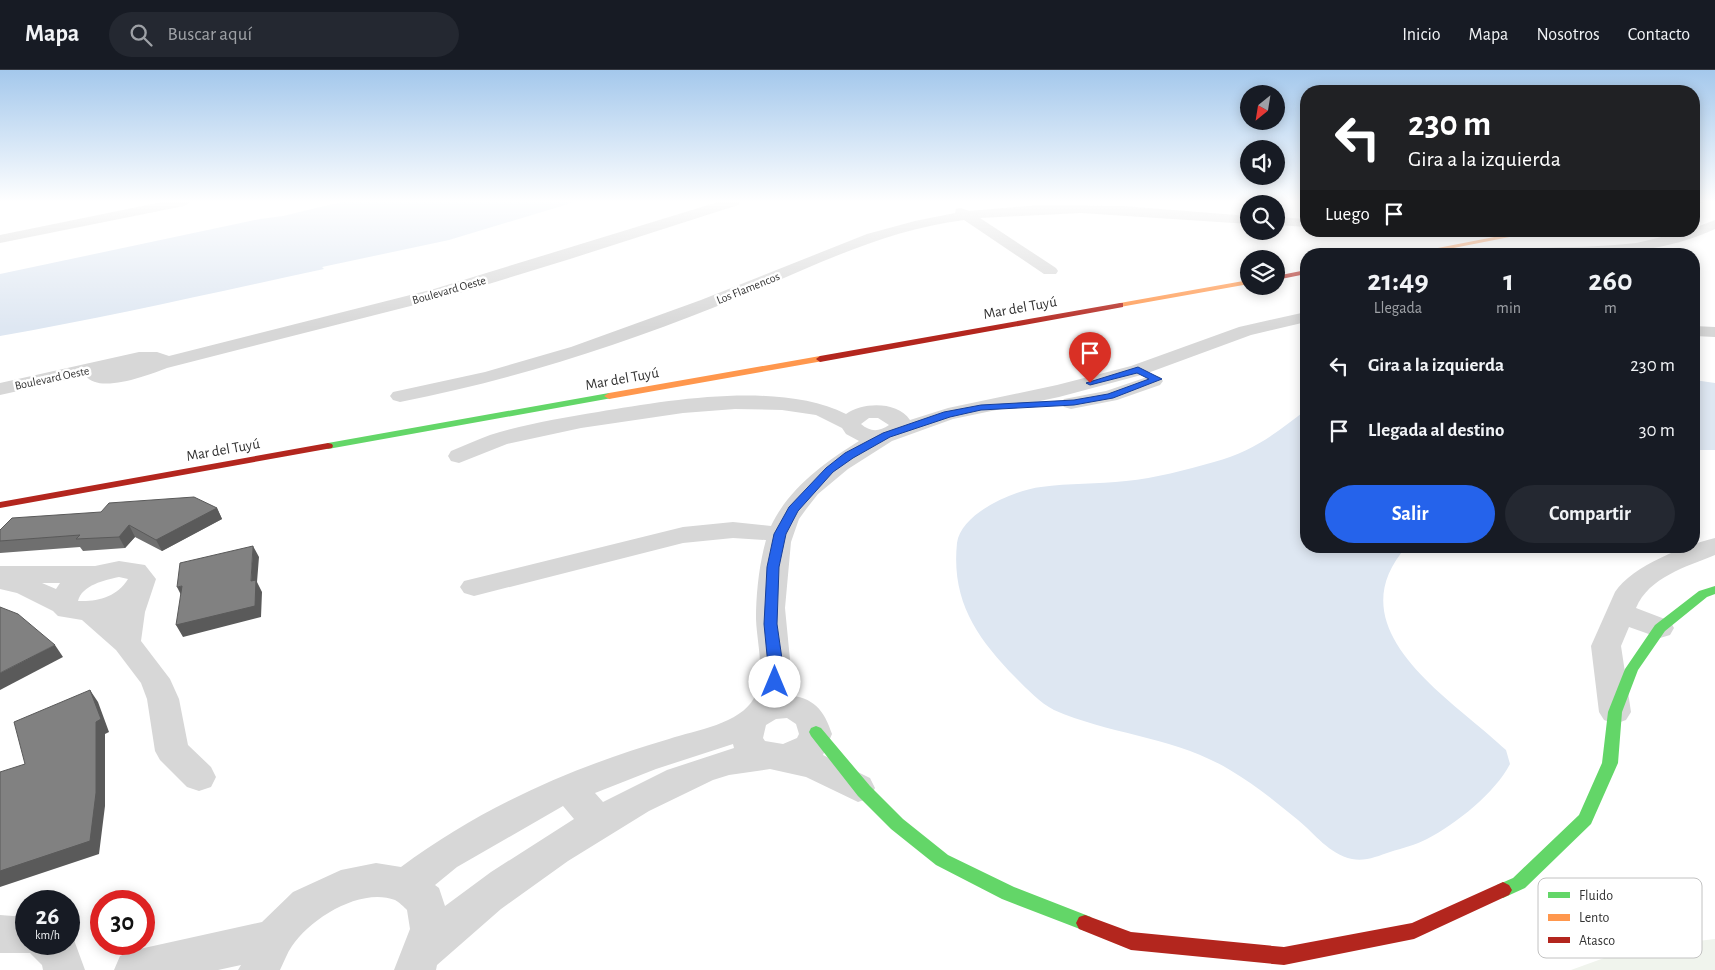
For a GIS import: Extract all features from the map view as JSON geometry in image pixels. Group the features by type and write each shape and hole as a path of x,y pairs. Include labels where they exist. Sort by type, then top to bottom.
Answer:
{"street":[{"name":"Boulevard Oeste","path":"561,254 590,244"},
{"name":"Boulevard Oeste","path":"0,389 101,372 124,376 158,360 299,325 421,298 594,244"},
{"name":"Los Flamencos","path":"400,396 463,385 524,368 717,300 857,244"},
{"path":"1009,244 1050,271"},
{"path":"1443,248 1465,244"},
{"path":"1636,248 1661,244"},
{"path":"1285,276 1300,273"},
{"name":"Mar del Tuyú","path":"0,505 1240,284"},
{"path":"1066,397 1245,332 1300,318"},
{"path":"1700,328 1715,318"},
{"path":"849,455 854,444 851,426 854,417 884,423 948,414 981,407 1066,397 1110,396 1157,379 1205,347"},
{"path":"1138,370 1157,379"},
{"name":"Boulevard Oeste","path":"0,396 101,372"},
{"path":"459,456 504,439 666,409 736,403 828,405 884,423"},
{"path":"795,404 831,413 851,426"},
{"path":"763,739 776,666 770,624 773,567 780,534 793,509 830,470 884,423"},
{"path":"474,587 683,535 733,530 780,534"},
{"path":"1700,552 1715,546"},
{"path":"776,666 809,722 864,792 897,824 942,860 1008,893 1131,940 1284,956 1414,931 1519,883 1585,819 1610,763 1615,712 1606,646 1619,612 1629,592 1656,570 1698,553"},
{"path":"76,608 68,592 85,579 108,570 129,569 141,574 142,579 131,612 126,643"},
{"path":"0,575 97,574"},
{"path":"0,580 25,586 76,608 126,643 155,679 163,699 172,751 199,777"},
{"path":"76,608 125,599 140,585"},
{"path":"1615,712 1632,670 1660,628 1703,594 1715,590"},
{"path":"1619,612 1660,628"},
{"path":"406,885 451,852 545,798 569,788 645,758 763,739 799,754 814,741 809,722 782,706 763,739 726,763 672,784 599,823 505,883 449,926 420,960"},
{"path":"763,739 864,792"},
{"path":"569,788 599,823"},
{"path":"135,970 266,954 299,910 318,896 345,884 372,879 396,880 415,890 428,905 431,926 420,960"},
{"path":"0,934 15,935"},
{"path":"60,955 64,970"}],"shaded area":[{"path":"142,244 430,244 163,304 0,336 0,274"},
{"path":"1700,381 1715,383 1715,450 1700,450"},
{"path":"1300,415 1300,553 1403,553 1388,577 1384,606 1392,634 1409,661 1432,686 1506,750 1510,764 1485,797 1438,833 1418,843 1367,859 1357,860 1336,853 1256,787 1209,759 1166,743 1076,718 1049,707 1024,686 989,648 978,633 970,617 958,583 956,564 957,543 961,532 978,513 1004,498 1041,487 1137,480 1214,462 1252,447"},
{"path":"1715,939 1715,970 1571,970 1604,958 1702,958 1702,941"}],"building":[{"path":"194,497 217,508 156,540 129,525 119,537 76,539 80,535 0,541 0,530 12,518 101,512 109,503"},
{"path":"253,546 251,581 256,580 255,606 176,625 182,586 177,587 180,563"},
{"path":"0,607 18,614 55,645 0,673"},
{"path":"90,690 101,719 96,722 96,793 90,841 0,871 0,772 25,764 14,722"}],"traffic: fast":[{"path":"328,446 609,396"},
{"path":"1503,890 1519,883 1585,819 1610,763 1615,712 1632,669 1660,628 1703,594 1715,590"},
{"path":"816,732 864,791 897,824 942,860 1008,893 1085,923"}],"traffic: slow":[{"path":"1443,248 1465,244"},
{"path":"1120,305 1240,284"},
{"path":"609,396 820,359"}],"traffic: jam":[{"path":"1285,276 1300,273"},
{"path":"820,359 1120,305"},
{"path":"0,505 328,446"},
{"path":"1085,923 1131,941 1284,956 1414,931 1503,890"}],"route":[{"path":"775,682 776,666 770,624 773,567 780,534 793,509 830,470 849,455 886,435 948,414 981,407 1074,403 1110,396 1157,379 1138,370 1090,383"}]}
